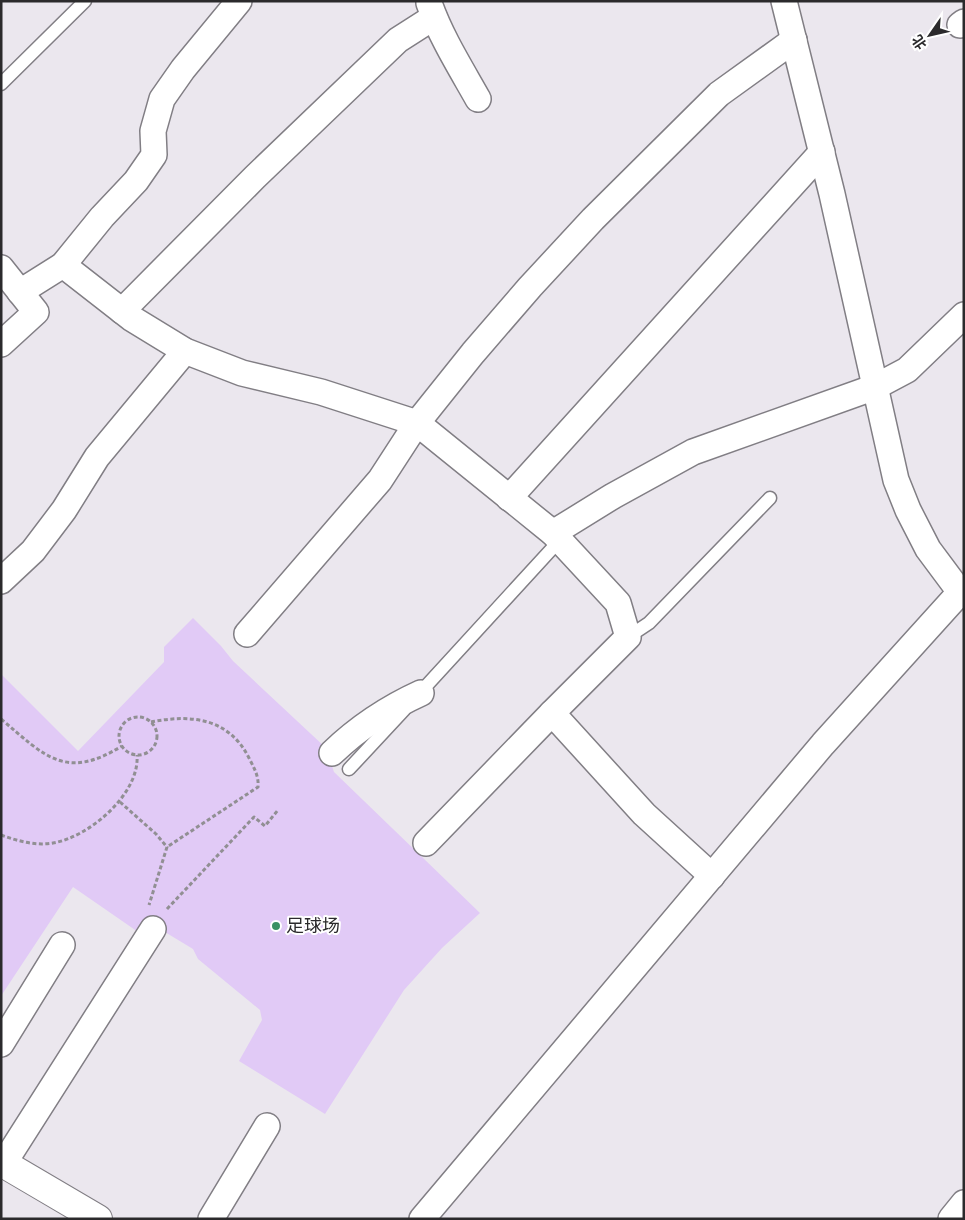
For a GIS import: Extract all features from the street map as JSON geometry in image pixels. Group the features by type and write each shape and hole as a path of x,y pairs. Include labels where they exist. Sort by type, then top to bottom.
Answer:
{"street":[{"path":"20,292 63,265 102,217 136,181 154,155 153,131 162,99 183,69 239,1"},
{"path":"422,1219 824,744 962,590 928,549 908,510 896,480 822,152 784,1"},
{"path":"122,311 255,178 431,9 451,52 478,98"},
{"path":"247,634 380,480 417,424 473,353 530,287 593,219 719,94 794,40"},
{"path":"509,498 822,152"},
{"path":"63,265 122,311 185,351 242,373 322,392 417,424 556,537 618,603 628,637 552,712 426,843"},
{"path":"1,268 36,312 1,344"},
{"path":"556,537 612,496 693,452 875,386 907,370 964,315"},
{"path":"1,582 32,550 64,510 97,457 185,351"},
{"path":"340,761 348,737 400,702 421,692"},
{"path":"552,712 644,814 712,876"},
{"path":"98,1219 3,1162 152,929"},
{"path":"1,1044 62,945"},
{"path":"211,1219 267,1126"},
{"path":"951,1219 964,1203"}],"lane":[{"path":"1,84 86,1"},
{"path":"628,637 649,623 770,498"},
{"path":"421,692 556,537"}],"path":[{"path":"140,717 151,722 157,732 156,743 148,752 137,755 126,751 122,746 119,734 120,728 128,719 140,717"},
{"path":"1,719 48,757 67,763 99,759 122,746"},
{"path":"151,722 167,719 197,719 223,728 236,738 247,754 259,778 258,787 167,847 147,910 146,920 152,929 166,910 254,817 265,826 278,810"},
{"path":"1,834 19,841 38,844 55,843 88,829 120,802 133,777 137,755"},
{"path":"120,802 156,834 167,847"}],"shaded area":[{"path":"193,618 233,661 326,748 334,772 480,913 442,948 404,990 325,1114 239,1061 262,1020 260,1010 198,959 193,949 150,923 141,934 73,887 1,996 1,674 78,751 164,662 164,647"}],"place":[{"name":"足球场","path":"276,926"}]}
